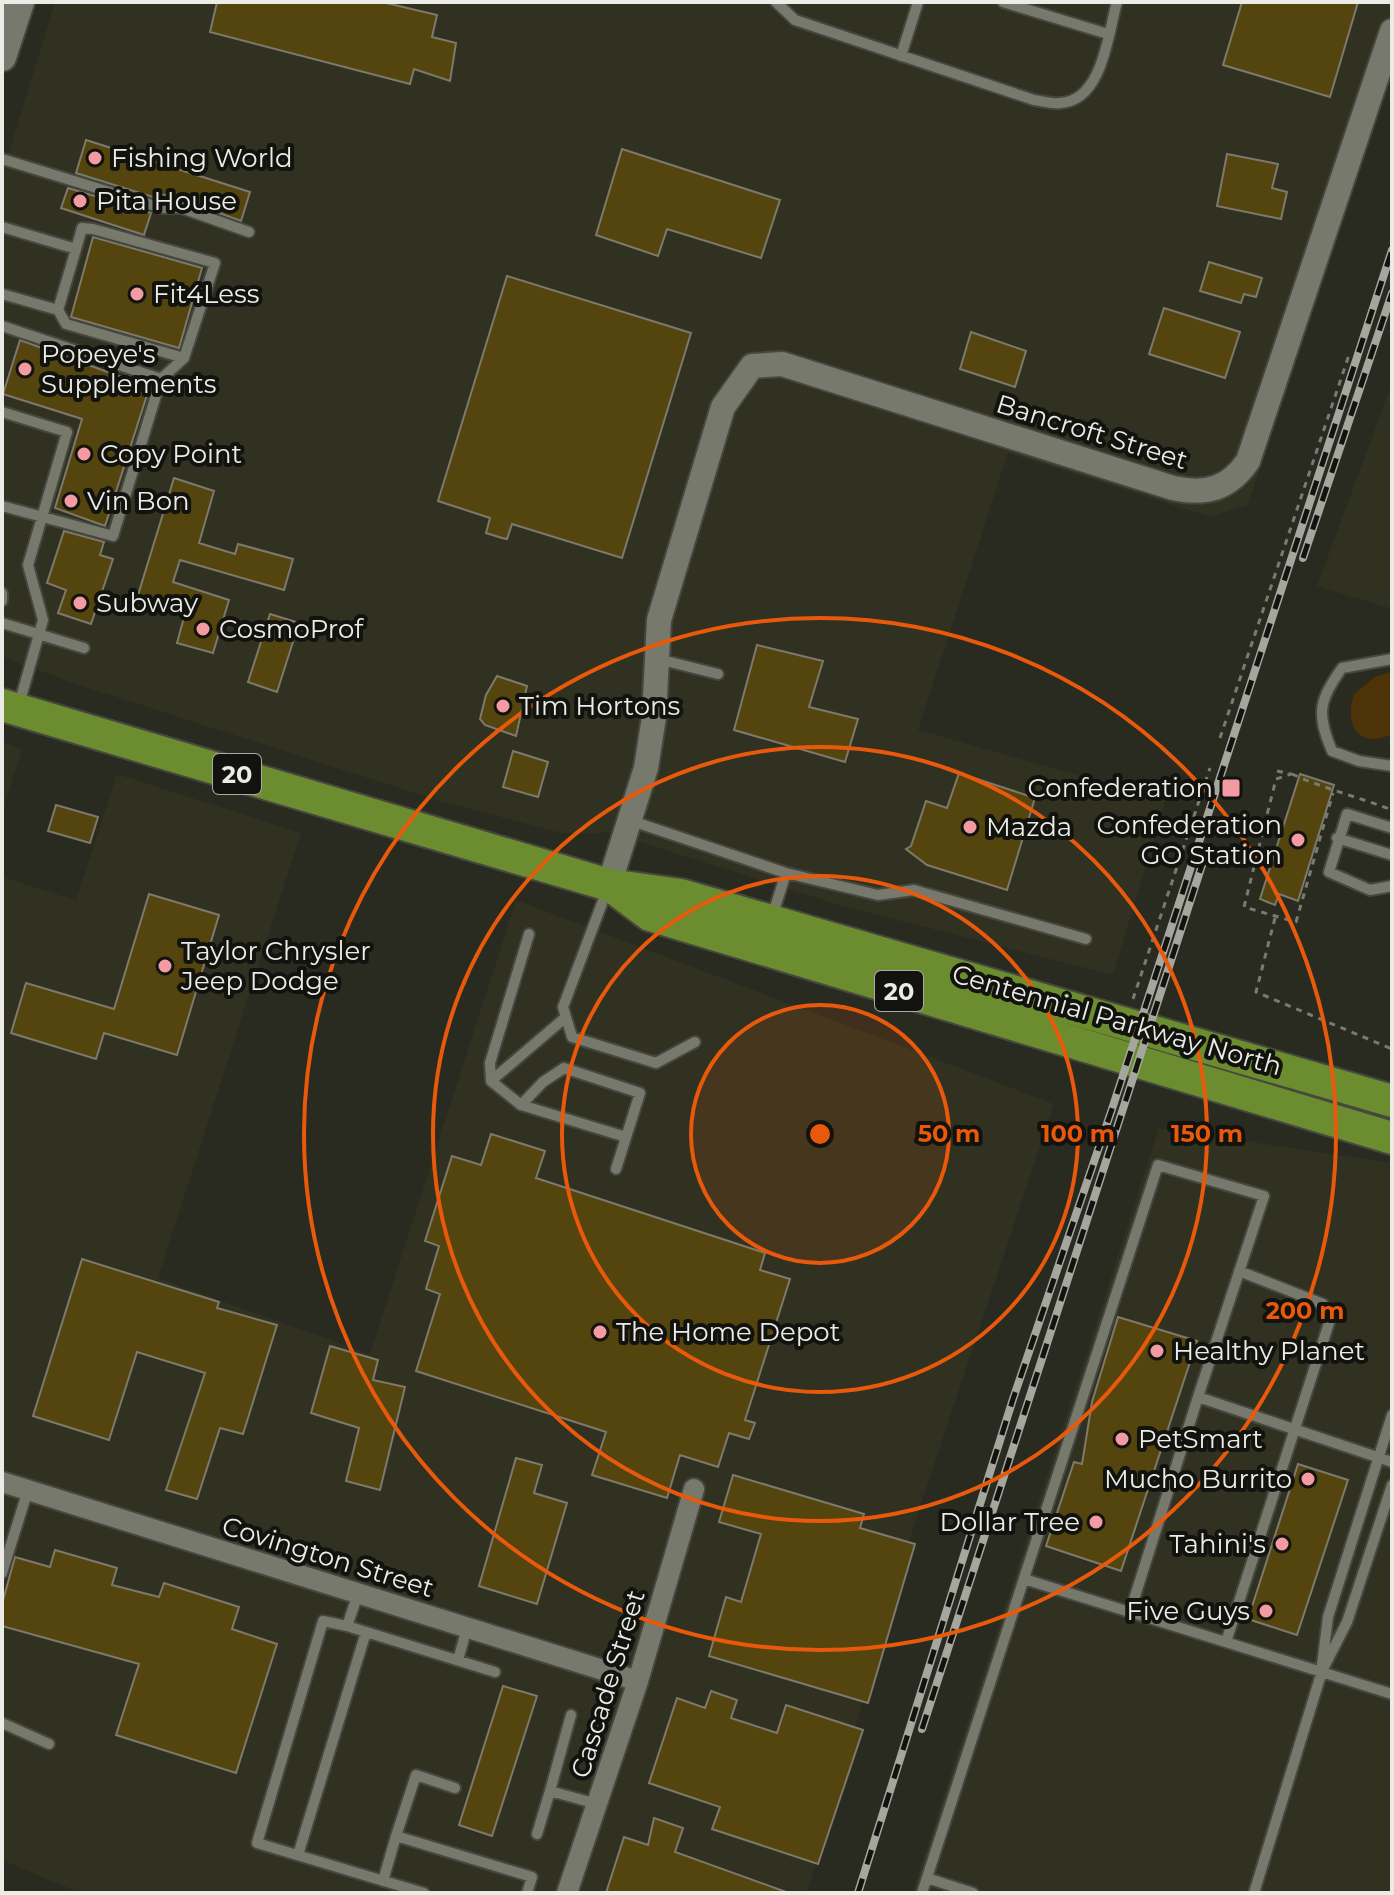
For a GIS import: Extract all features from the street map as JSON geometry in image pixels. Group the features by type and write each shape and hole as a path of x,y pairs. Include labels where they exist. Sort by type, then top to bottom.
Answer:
{"main road":[{"path":"2,57 12,10"},
{"name":"Centennial Parkway North","path":"10,707 609,885 658,889 1392,1101"},
{"name":"Centennial Parkway North","path":"609,885 650,915 1392,1138"}],"street":[{"name":"Bancroft Street","path":"657,659 659,620 723,407 752,366 782,364 1173,488 1191,492 1220,488 1236,479 1248,461 1392,31"},
{"path":"609,885 632,821 648,756 657,659"},
{"name":"Covington Street","path":"2,1482 638,1681"},
{"name":"Cascade Street","path":"567,1893 638,1681 694,1489"}],"lane":[{"path":"776,2 795,20 1034,100 1061,103 1078,97 1091,84 1117,2"},
{"path":"1003,2 1108,34"},
{"path":"901,56 917,7"},
{"path":"2,159 162,208 181,208 249,232"},
{"path":"2,227 76,249"},
{"path":"2,506 113,536 161,379 184,358 215,263 82,228 58,310"},
{"path":"2,294 58,310 66,324 184,358"},
{"path":"2,326 161,379"},
{"path":"2,412 67,432 28,565 43,620 10,707"},
{"path":"2,593 2,601"},
{"path":"2,623 84,648"},
{"path":"657,659 718,674"},
{"path":"1392,659 1342,668 1322,697 1322,727 1332,751 1359,761 1392,766"},
{"path":"1392,828 1347,814 1337,838 1329,872 1370,890 1392,886"},
{"path":"632,821 786,873 878,895 914,890 1086,939"},
{"path":"1337,838 1392,855"},
{"path":"771,921 786,873"},
{"path":"609,885 563,1007 572,1037 656,1063 695,1042"},
{"path":"529,934 490,1063 491,1081 521,1105 626,1137"},
{"path":"491,1081 566,1017"},
{"path":"521,1105 543,1082 564,1068 640,1093 616,1169"},
{"path":"922,1893 1158,1165 1264,1196 1130,1612"},
{"path":"1226,1642 1292,1429 1329,1323 1323,1304 1308,1295 1239,1271"},
{"path":"1198,1397 1392,1462"},
{"path":"1322,1671 1328,1617 1392,1415"},
{"path":"1254,1893 1322,1671 1347,1622 1392,1485"},
{"path":"2,1573 28,1490"},
{"path":"1024,1579 1392,1694"},
{"path":"347,1626 358,1594"},
{"path":"424,1893 257,1843 323,1621 495,1672"},
{"path":"458,1660 467,1628"},
{"path":"298,1855 366,1632"},
{"path":"537,1834 571,1715"},
{"path":"2,1723 49,1744"},
{"path":"383,1881 416,1775 455,1788"},
{"path":"550,1791 597,1804"},
{"path":"396,1836 532,1877 527,1893"},
{"path":"927,1878 973,1893"}],"path":[{"path":"1220,738 1349,355"},
{"path":"1132,1003 1210,768"},
{"path":"1277,771 1333,793 1392,810"},
{"path":"1291,774 1276,779 1244,907 1296,922 1333,793"},
{"path":"1276,916 1256,992 1392,1049"}],"shaded area":[{"path":"55,2 1392,2 1392,61 1248,505 1210,517 1008,453 918,730 1166,800 1113,975 842,906 605,831 599,834 561,833 436,800 73,683 2,656 2,174"},
{"path":"1392,383 1392,609 1317,586"},
{"path":"1392,672 1392,734 1370,739 1362,736 1356,731 1351,715 1354,694 1376,676"},
{"path":"2,742 22,749 2,813"},
{"path":"117,774 301,833 158,1278 370,1354 516,900 1054,1104 914,1525 807,1893 80,1893 2,1860 2,877 76,900"},
{"path":"1159,1128 1392,1163 1392,1893 912,1893"}],"building":[{"path":"217,2 382,2 437,15 432,37 456,43 450,81 414,69 410,84 210,32"},
{"path":"1242,2 1358,2 1330,97 1223,65"},
{"path":"86,140 250,192 241,221 183,200 161,194 159,199 76,173"},
{"path":"622,149 780,200 761,258 667,229 658,256 596,235"},
{"path":"1227,154 1278,164 1272,188 1287,192 1281,219 1217,206"},
{"path":"68,188 151,213 144,235 61,208"},
{"name":"Fit4Less","path":"93,237 202,268 179,348 71,317"},
{"path":"1209,262 1262,278 1256,297 1244,294 1241,303 1200,291"},
{"path":"507,276 691,333 622,558 512,524 507,539 502,538 486,533 490,518 438,501"},
{"path":"1164,308 1240,332 1225,378 1149,354"},
{"path":"971,332 1026,351 1015,387 960,369"},
{"path":"20,340 135,382 133,390 147,395 105,526 55,508 82,419 3,394"},
{"path":"174,478 214,491 199,543 235,554 238,544 293,559 284,590 180,560 173,582 229,600 213,653 177,643 186,610 138,595"},
{"path":"64,531 104,542 100,555 113,559 91,624 58,613 66,590 47,583"},
{"path":"270,614 299,623 277,692 248,682"},
{"path":"757,645 823,661 809,707 858,719 845,762 734,730"},
{"name":"Tim Hortons","path":"497,676 527,686 516,736 485,725 480,719 486,695"},
{"path":"513,751 548,762 538,797 503,787"},
{"path":"959,773 1035,798 1007,890 927,865 906,849 911,846 926,801 947,808"},
{"name":"Confederation GO Station","path":"1300,774 1334,785 1298,901 1279,894 1275,905 1260,899"},
{"path":"56,805 98,817 90,843 48,831"},
{"path":"149,894 219,915 177,1055 104,1033 96,1059 11,1033 26,983 114,1009"},
{"name":"The Home Depot","path":"491,1134 545,1151 536,1178 765,1253 760,1270 790,1279 745,1420 755,1423 749,1439 729,1433 718,1467 680,1455 667,1498 592,1475 606,1432 416,1371 440,1294 426,1289 439,1246 425,1241 452,1156 481,1165"},
{"path":"82,1259 219,1302 217,1308 277,1325 243,1434 220,1428 197,1499 166,1490 205,1373 137,1352 109,1440 33,1416"},
{"path":"1118,1317 1197,1341 1121,1571 1046,1546 1074,1462 1082,1464 1092,1402"},
{"path":"330,1346 378,1360 373,1380 405,1387 380,1490 346,1481 359,1428 311,1413"},
{"path":"516,1458 542,1465 534,1493 567,1503 537,1604 479,1586"},
{"path":"1298,1464 1348,1480 1297,1635 1248,1619"},
{"path":"733,1475 864,1514 860,1528 915,1544 868,1703 709,1656 726,1597 741,1602 761,1534 719,1522"},
{"path":"55,1550 117,1568 112,1585 159,1597 164,1583 239,1607 232,1629 277,1644 236,1773 116,1735 139,1664 2,1626 2,1604 15,1557 50,1567"},
{"path":"503,1686 537,1696 492,1836 459,1825"},
{"path":"711,1691 737,1700 731,1718 777,1733 786,1705 863,1730 818,1864 712,1829 720,1807 649,1783 677,1698 705,1708"},
{"path":"654,1818 683,1828 675,1852 789,1893 606,1893 624,1837 648,1845"}],"railway":[{"path":"858,1893 1013,1399 1112,1109 1392,250"},
{"path":"1303,558 1392,293"},
{"path":"922,1729 1203,862"}],"place":[{"name":"Fishing World","path":"95,158"},
{"name":"Pita House","path":"80,201"},
{"name":"Fit4Less","path":"137,294"},
{"name":"Popeye's Supplements","path":"25,369"},
{"name":"Copy Point","path":"84,454"},
{"name":"Vin Bon","path":"71,501"},
{"name":"Subway","path":"80,603"},
{"name":"CosmoProf","path":"203,629"},
{"name":"Tim Hortons","path":"503,706"},
{"name":"Confederation","path":"1231,788"},
{"name":"Mazda","path":"970,827"},
{"name":"Confederation GO Station","path":"1298,840"},
{"name":"Taylor Chrysler Jeep Dodge","path":"165,966"},
{"name":"The Home Depot","path":"600,1332"},
{"name":"Healthy Planet","path":"1157,1351"},
{"name":"PetSmart","path":"1122,1439"},
{"name":"Mucho Burrito","path":"1308,1479"},
{"name":"Dollar Tree","path":"1096,1522"},
{"name":"Tahini's","path":"1282,1544"},
{"name":"Five Guys","path":"1266,1611"}]}
